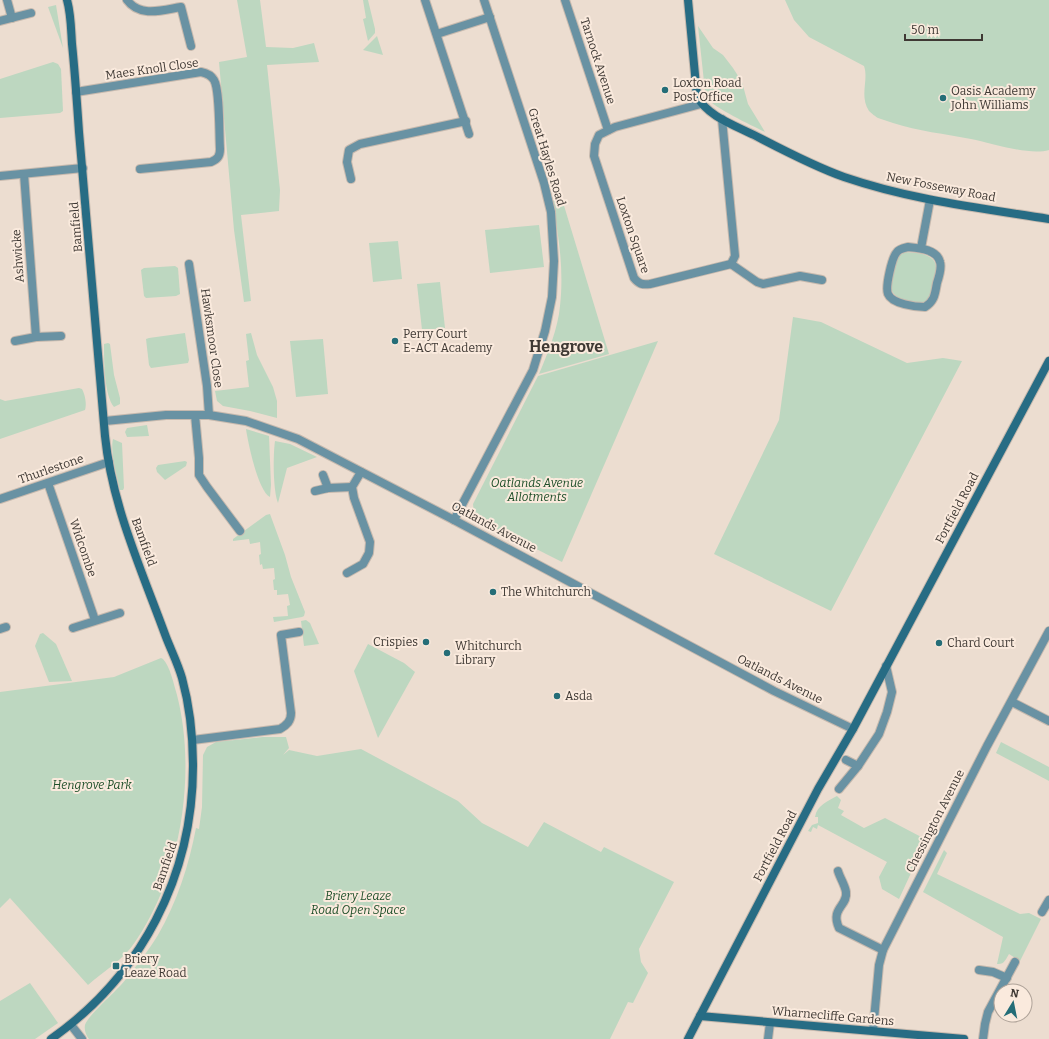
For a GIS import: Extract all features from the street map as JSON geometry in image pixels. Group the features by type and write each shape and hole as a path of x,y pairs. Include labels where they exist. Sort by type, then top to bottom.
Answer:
{"street":[{"path":"7,0 12,18"},
{"name":"Bamfield","path":"51,1039 72,1025 102,995 138,952 160,914 170,890 186,840 191,814 193,780 193,740 189,706 181,677 126,529 115,493 109,462 100,382 83,168 67,0"},
{"path":"127,0 138,9 152,12 181,7 191,46"},
{"path":"425,0 466,121 469,134"},
{"name":"Great Hayles Road","path":"454,520 532,370 545,331 552,298 554,261 551,212 544,182 484,0"},
{"name":"Tarnock Avenue","path":"565,0 608,130"},
{"path":"688,0 695,87 701,104"},
{"path":"0,21 31,13"},
{"path":"437,34 490,17"},
{"name":"Maes Knoll Close","path":"76,92 201,72 209,75 214,80 217,89 220,149 218,159 212,162 140,169"},
{"name":"Loxton Square","path":"701,104 608,130 599,135 595,144 594,156 634,278 637,282 643,285 650,284 731,264"},
{"name":"New Fosseway Road","path":"701,104 722,119 785,151 843,177 930,200 1049,219"},
{"path":"722,119 735,256 731,264 757,282 763,284 800,276 822,280"},
{"path":"351,180 347,162 349,150 360,144 466,121"},
{"path":"0,176 83,168"},
{"name":"Ashwicke","path":"24,174 36,337"},
{"path":"921,248 930,200"},
{"path":"908,247 921,248 936,256 940,261 940,270 934,298 925,307 897,302 888,294 887,287 893,257 898,250 908,247"},
{"name":"Hawksmoor Close","path":"189,264 207,386 209,415"},
{"path":"15,341 36,337 61,336"},
{"name":"Fortfield Road","path":"688,1039 818,789 853,729 1049,361"},
{"path":"195,414 200,475 207,488 240,531"},
{"name":"Oatlands Avenue","path":"105,421 166,415 209,415 246,421 298,438 774,691 853,729"},
{"name":"Thurlestone","path":"0,499 48,484 109,462"},
{"path":"347,573 364,564 369,553 370,542 354,498 352,487 361,472"},
{"path":"323,475 328,488"},
{"name":"Widcombe","path":"48,484 95,620"},
{"path":"315,491 328,488 352,487"},
{"path":"73,628 120,613"},
{"name":"Chessington Avenue","path":"873,1031 879,965 883,950 984,753 1049,631"},
{"path":"193,740 280,729 287,724 291,713 281,635 298,632"},
{"path":"839,789 858,766 879,734 892,692 886,666"},
{"path":"1012,702 1049,721"},
{"path":"846,760 858,766"},
{"path":"838,871 846,892 845,898 836,914 836,921 839,928 883,950"},
{"path":"1042,912 1049,900"},
{"path":"983,1039 988,1012 1015,962"},
{"path":"979,970 994,972 1007,978"},
{"name":"Wharnecliffe Gardens","path":"700,1016 873,1031 913,1037 964,1039"},
{"path":"768,1039 770,1023"},
{"path":"72,1025 82,1039"}],"green space":[{"path":"237,0 260,0 266,47 293,48 314,43 319,62 267,65 280,190 279,211 241,215 251,301 244,302 234,230 219,62 247,57"},
{"path":"363,0 368,0 375,29 375,33 368,41 363,19 366,18"},
{"name":"Oasis Academy John Williams","path":"785,0 1049,0 1049,150 1031,151 1010,148 912,128 878,118 869,111 866,105 864,94 864,66 809,37 794,20"},
{"path":"56,5 63,48 48,7"},
{"path":"698,26 713,48 723,55 742,82 748,104 765,132 725,112 707,98"},
{"path":"377,36 383,55 363,50"},
{"path":"53,62 58,64 61,69 63,111 60,113 0,118 0,79"},
{"path":"562,199 609,354 539,374 555,332 559,314 561,293 560,253 552,201"},
{"path":"539,225 544,267 490,273 485,230"},
{"path":"398,241 402,279 373,282 369,243"},
{"path":"905,252 930,257 935,264 936,273 931,295 927,301 923,303 912,303 900,299 892,292 891,284 896,260 898,256"},
{"path":"175,266 178,268 180,294 176,296 146,298 144,296 141,270 144,268"},
{"path":"440,282 445,328 422,330 417,284"},
{"path":"793,317 821,322 907,363 943,358 962,361 831,611 714,554 779,420"},
{"path":"185,333 189,360 188,363 151,368 149,365 146,339"},
{"path":"251,333 257,355 273,387 277,401 277,418 223,406 217,401 215,391 249,387 246,361 249,360 246,334"},
{"path":"323,339 328,394 296,397 290,341"},
{"name":"Oatlands Avenue Allotments","path":"658,341 562,562 479,520 474,514 473,504 538,376"},
{"path":"104,344 110,344 114,375 120,398 120,404 114,407 108,394 105,377"},
{"path":"79,388 82,389 85,397 85,410 0,439 0,399 5,401"},
{"path":"147,425 149,436 127,437 125,432 127,428"},
{"path":"246,429 269,436 270,497 261,486 251,455"},
{"path":"113,439 122,443 123,490 120,490 114,464 112,450"},
{"path":"275,441 290,444 317,457 287,468 278,503 275,490 274,472"},
{"path":"185,461 187,462 186,466 165,480 157,472 156,468 158,465"},
{"path":"270,514 285,555 291,577 305,612 304,616 302,617 274,622 273,617 288,616 287,606 290,605 288,594 277,595 277,590 274,590 274,568 263,569 262,564 260,565 260,542 250,544 249,539 233,541 233,539 266,515"},
{"path":"306,620 310,623 319,644 304,646 301,621"},
{"path":"43,633 56,644 72,681 49,682 35,646 40,634"},
{"path":"368,644 404,663 415,672 378,738 354,671"},
{"name":"Hengrove Park","path":"161,658 168,666 172,676 183,725 185,790 181,823 174,855 164,887 151,916 135,942 120,959 88,985 10,898 0,908 0,692 114,677"},
{"name":"Briery Leaze Road Open Space","path":"263,737 286,737 289,748 283,755 289,750 317,756 361,749 458,801 482,823 528,847 544,822 601,852 604,847 674,882 639,949 641,962 648,973 633,1003 628,1002 610,1039 89,1039 85,1029 87,1021 122,984 147,952 165,922 177,896 190,856 196,828 199,829 202,807 203,755 207,747 216,742"},
{"path":"1001,742 1049,767 1049,781 996,753"},
{"path":"837,796 841,800 838,808 844,811 841,815 864,828 885,818 927,840 921,841 923,847 899,899 882,889 879,877 887,862 818,825 817,829 813,827 811,832 808,831 812,825 818,823 818,817 815,817 820,806"},
{"path":"944,850 947,853 937,874 1020,914 1029,913 1041,919 1020,961 1009,954 1003,963 997,964 1003,937 923,892"},
{"path":"30,983 58,1023 35,1039 0,1039 0,1001"}],"place":[{"name":"Loxton Road Post Office","path":"665,90"},
{"name":"Oasis Academy John Williams","path":"943,98"},
{"name":"Perry Court E-ACT Academy","path":"395,341"},
{"name":"The Whitchurch","path":"493,592"},
{"name":"Crispies","path":"426,642"},
{"name":"Chard Court","path":"939,643"},
{"name":"Whitchurch Library","path":"447,653"},
{"name":"Asda","path":"557,696"},
{"name":"Briery Leaze Road","path":"116,966"}],"district":[{"name":"Hengrove","path":"566,346"}]}
